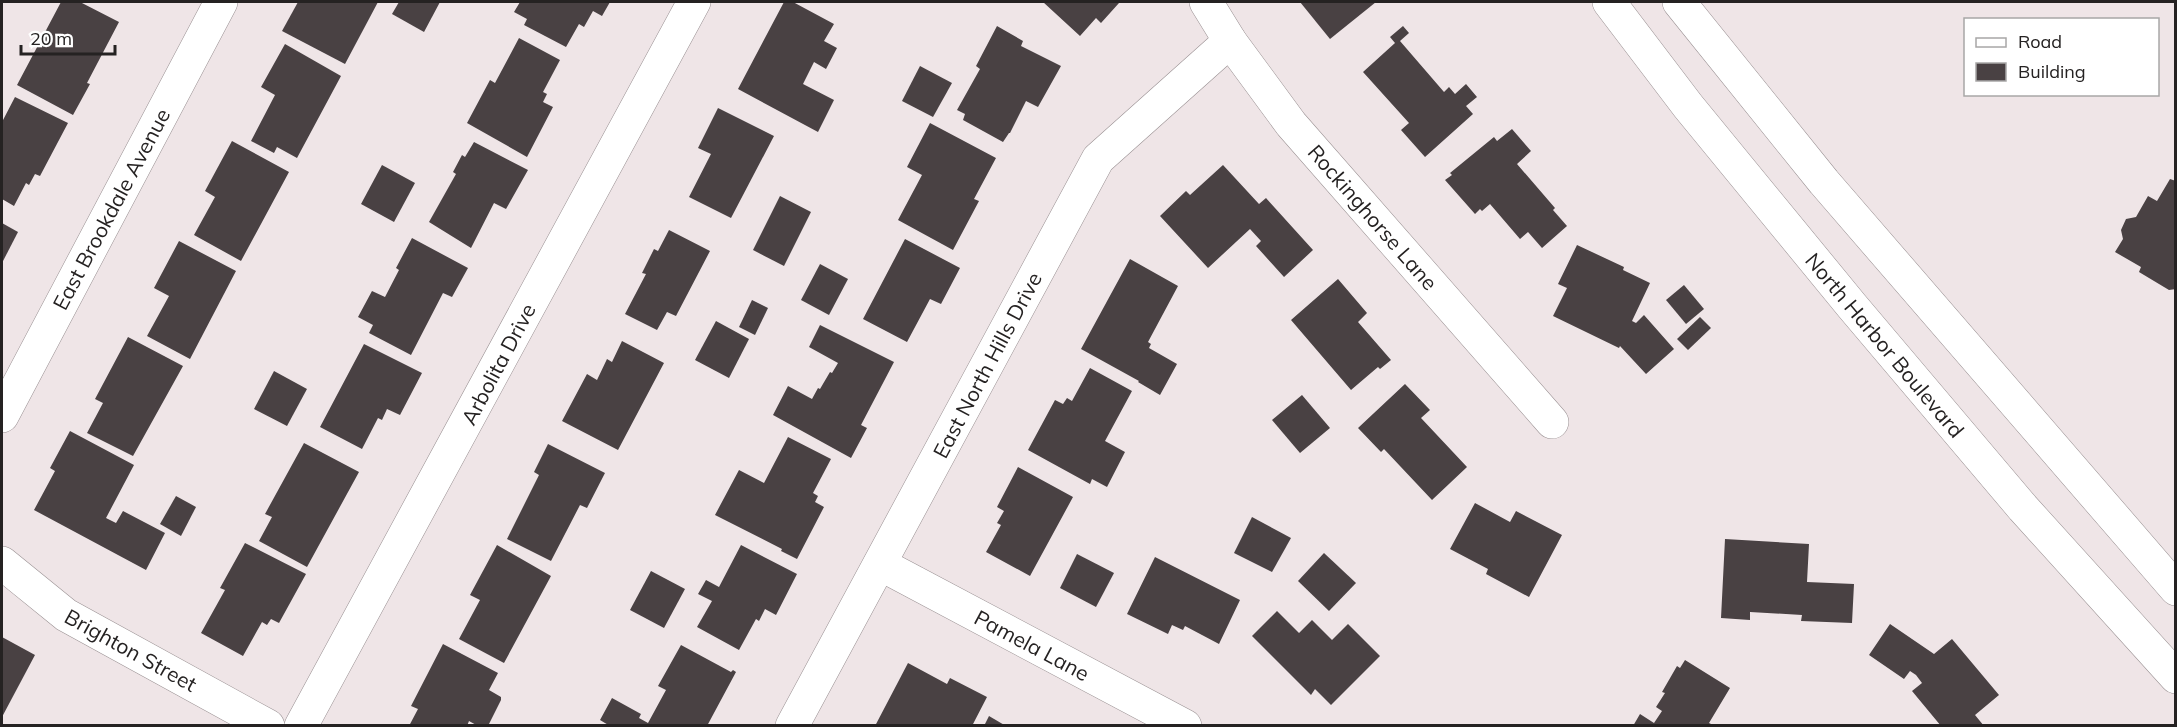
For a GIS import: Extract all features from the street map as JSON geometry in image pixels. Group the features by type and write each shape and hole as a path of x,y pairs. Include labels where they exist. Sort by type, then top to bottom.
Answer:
{"street":[{"name":"East Brookdale Avenue","path":"2,416 221,2"},
{"name":"Arbolita Drive","path":"301,726 694,2"},
{"name":"Rockinghorse Lane","path":"1206,2 1230,41 1291,124 1552,422"},
{"name":"North Harbor Boulevard","path":"1609,2 1688,106 1859,315 2023,508 2175,677"},
{"path":"1679,2 1824,182 2175,589"},
{"name":"East North Hills Drive","path":"792,726 1098,159 1230,41"},
{"name":"Brighton Street","path":"2,563 66,615 268,726"},
{"name":"Pamela Lane","path":"880,564 1185,726"}],"building":[{"path":"61,2 80,2 119,22 73,115 17,85"},
{"path":"298,2 378,2 345,64 282,31"},
{"path":"399,2 440,2 424,32 392,14"},
{"path":"520,2 610,2 602,16 593,11 584,27 579,24 566,47 524,25 527,19 514,12"},
{"path":"784,2 793,2 834,24 824,41 837,48 826,69 814,62 803,84 834,100 818,132 738,89"},
{"path":"1043,2 1119,3 1101,23 1096,18 1080,36"},
{"path":"1300,2 1376,2 1330,39"},
{"path":"997,26 1023,41 1021,46 1061,66 1038,107 1026,101 1003,142 963,120 965,114 957,110 980,69 976,66"},
{"path":"1403,26 1409,33 1400,41 1444,92 1449,87 1455,94 1466,84 1477,97 1466,106 1473,114 1425,157 1401,130 1409,123 1363,72 1395,43 1390,37"},
{"path":"519,38 560,60 543,92 547,94 543,102 553,107 527,157 467,123 490,80 495,83"},
{"path":"285,44 341,76 297,158 277,147 274,153 251,141 275,95 261,87"},
{"path":"920,66 952,83 933,117 902,101"},
{"path":"15,97 68,123 40,176 35,174 29,185 26,183 14,206 2,199 2,122"},
{"path":"718,108 774,136 731,218 689,197 711,154 698,148"},
{"path":"930,123 996,158 974,199 979,201 953,250 898,220 922,175 907,167"},
{"path":"1512,129 1531,151 1517,164 1555,208 1553,210 1567,226 1542,248 1528,232 1520,239 1490,204 1475,214 1445,180 1452,175 1450,173 1494,137 1497,141"},
{"path":"232,141 289,172 241,261 194,235 215,197 205,191"},
{"path":"474,142 528,170 506,209 494,203 471,248 429,222 456,174 453,172 462,155 465,157"},
{"path":"382,165 415,183 394,222 361,204"},
{"path":"1223,165 1259,204 1266,198 1313,250 1284,277 1256,246 1261,241 1250,229 1208,268 1160,216 1186,191 1190,195"},
{"path":"2170,179 2176,181 2176,289 2169,290 2139,272 2141,267 2115,252 2123,239 2121,230 2126,219 2136,217 2148,196 2157,201"},
{"path":"780,196 811,212 784,266 753,250"},
{"path":"2,223 18,232 2,263"},
{"path":"669,230 710,251 676,316 667,312 657,330 625,314 646,274 642,273 654,249 658,251"},
{"path":"412,238 468,268 452,297 443,293 411,355 369,333 373,325 358,317 372,291 385,297 399,270 396,268"},
{"path":"905,239 960,268 941,304 930,299 907,342 863,319"},
{"path":"179,241 236,271 190,359 147,336 169,296 154,288"},
{"path":"1577,245 1624,267 1623,270 1650,283 1632,321 1636,323 1644,315 1674,349 1646,374 1620,346 1619,348 1553,316 1567,288 1558,284"},
{"path":"1130,259 1178,286 1148,342 1151,344 1149,348 1177,364 1160,395 1081,349"},
{"path":"820,264 848,279 829,315 801,300"},
{"path":"1338,279 1367,313 1358,322 1391,360 1380,369 1378,367 1351,390 1291,320"},
{"path":"1684,285 1704,309 1686,324 1666,300"},
{"path":"752,300 768,308 755,335 739,327"},
{"path":"1700,317 1711,328 1688,350 1677,339"},
{"path":"716,321 749,339 729,378 695,360"},
{"path":"820,325 894,362 861,425 867,428 851,458 773,415 788,386 812,399 838,363 809,347"},
{"path":"128,337 183,366 133,456 87,433 103,403 95,399"},
{"path":"622,341 664,363 618,450 562,421 587,374 597,380 607,359 612,362"},
{"path":"364,344 422,373 400,415 387,409 382,420 378,418 362,449 320,427"},
{"path":"1090,368 1132,391 1105,441 1125,452 1107,487 1092,479 1090,484 1028,450 1055,400 1063,404 1067,398 1072,401"},
{"path":"274,371 307,389 287,426 254,409"},
{"path":"1405,384 1430,410 1421,418 1467,467 1432,500 1384,449 1381,452 1358,428"},
{"path":"1302,395 1330,428 1300,453 1272,420"},
{"path":"70,431 134,465 106,518 116,523 123,511 165,533 146,570 34,510 55,471 50,468"},
{"path":"788,437 831,459 813,493 818,496 815,502 824,507 797,559 715,515 739,470 764,483"},
{"path":"304,443 359,472 307,567 259,541 272,517 265,514"},
{"path":"548,444 605,473 587,508 580,505 551,561 507,539 539,475 534,472"},
{"path":"1018,467 1073,497 1030,576 986,552 1001,525 997,523 1004,511 997,507"},
{"path":"176,496 196,507 181,536 160,524"},
{"path":"1475,503 1510,522 1516,511 1562,535 1529,597 1486,574 1488,569 1450,549"},
{"path":"1252,517 1291,538 1272,572 1234,553"},
{"path":"1725,539 1809,544 1807,582 1854,584 1852,623 1801,621 1802,615 1750,612 1750,620 1721,618"},
{"path":"245,543 306,574 279,623 271,619 267,625 262,622 243,656 201,633 225,590 220,588"},
{"path":"497,545 551,576 504,663 459,639 480,600 470,595"},
{"path":"741,545 797,574 776,615 765,609 759,621 756,619 739,650 697,627 712,601 698,594 706,580 719,587"},
{"path":"1324,553 1356,583 1329,611 1298,581"},
{"path":"1077,554 1114,573 1096,607 1060,588"},
{"path":"1155,557 1240,600 1219,644 1185,626 1183,630 1172,625 1168,634 1127,614"},
{"path":"651,571 685,589 664,628 630,610"},
{"path":"1277,611 1299,633 1312,620 1332,640 1348,624 1380,656 1331,705 1315,689 1311,695 1252,636"},
{"path":"1890,624 1934,654 1952,639 1999,695 1975,715 1984,726 1941,726 1912,691 1922,683 1916,675 1910,671 1904,679 1869,655"},
{"path":"2,637 35,655 2,717"},
{"path":"443,644 498,673 489,690 501,697 501,700 488,726 478,726 469,721 467,726 409,726 418,709 411,706"},
{"path":"681,645 731,672 733,670 736,672 707,726 610,726 600,720 612,698 641,714 639,718 648,723 666,690 658,686"},
{"path":"1685,660 1730,688 1709,723 1710,726 1633,726 1640,714 1654,723 1662,711 1656,707 1665,693 1662,692 1677,666 1680,668"},
{"path":"908,663 947,684 950,678 987,697 972,726 875,726"},
{"path":"989,716 1006,726 984,726"}]}
